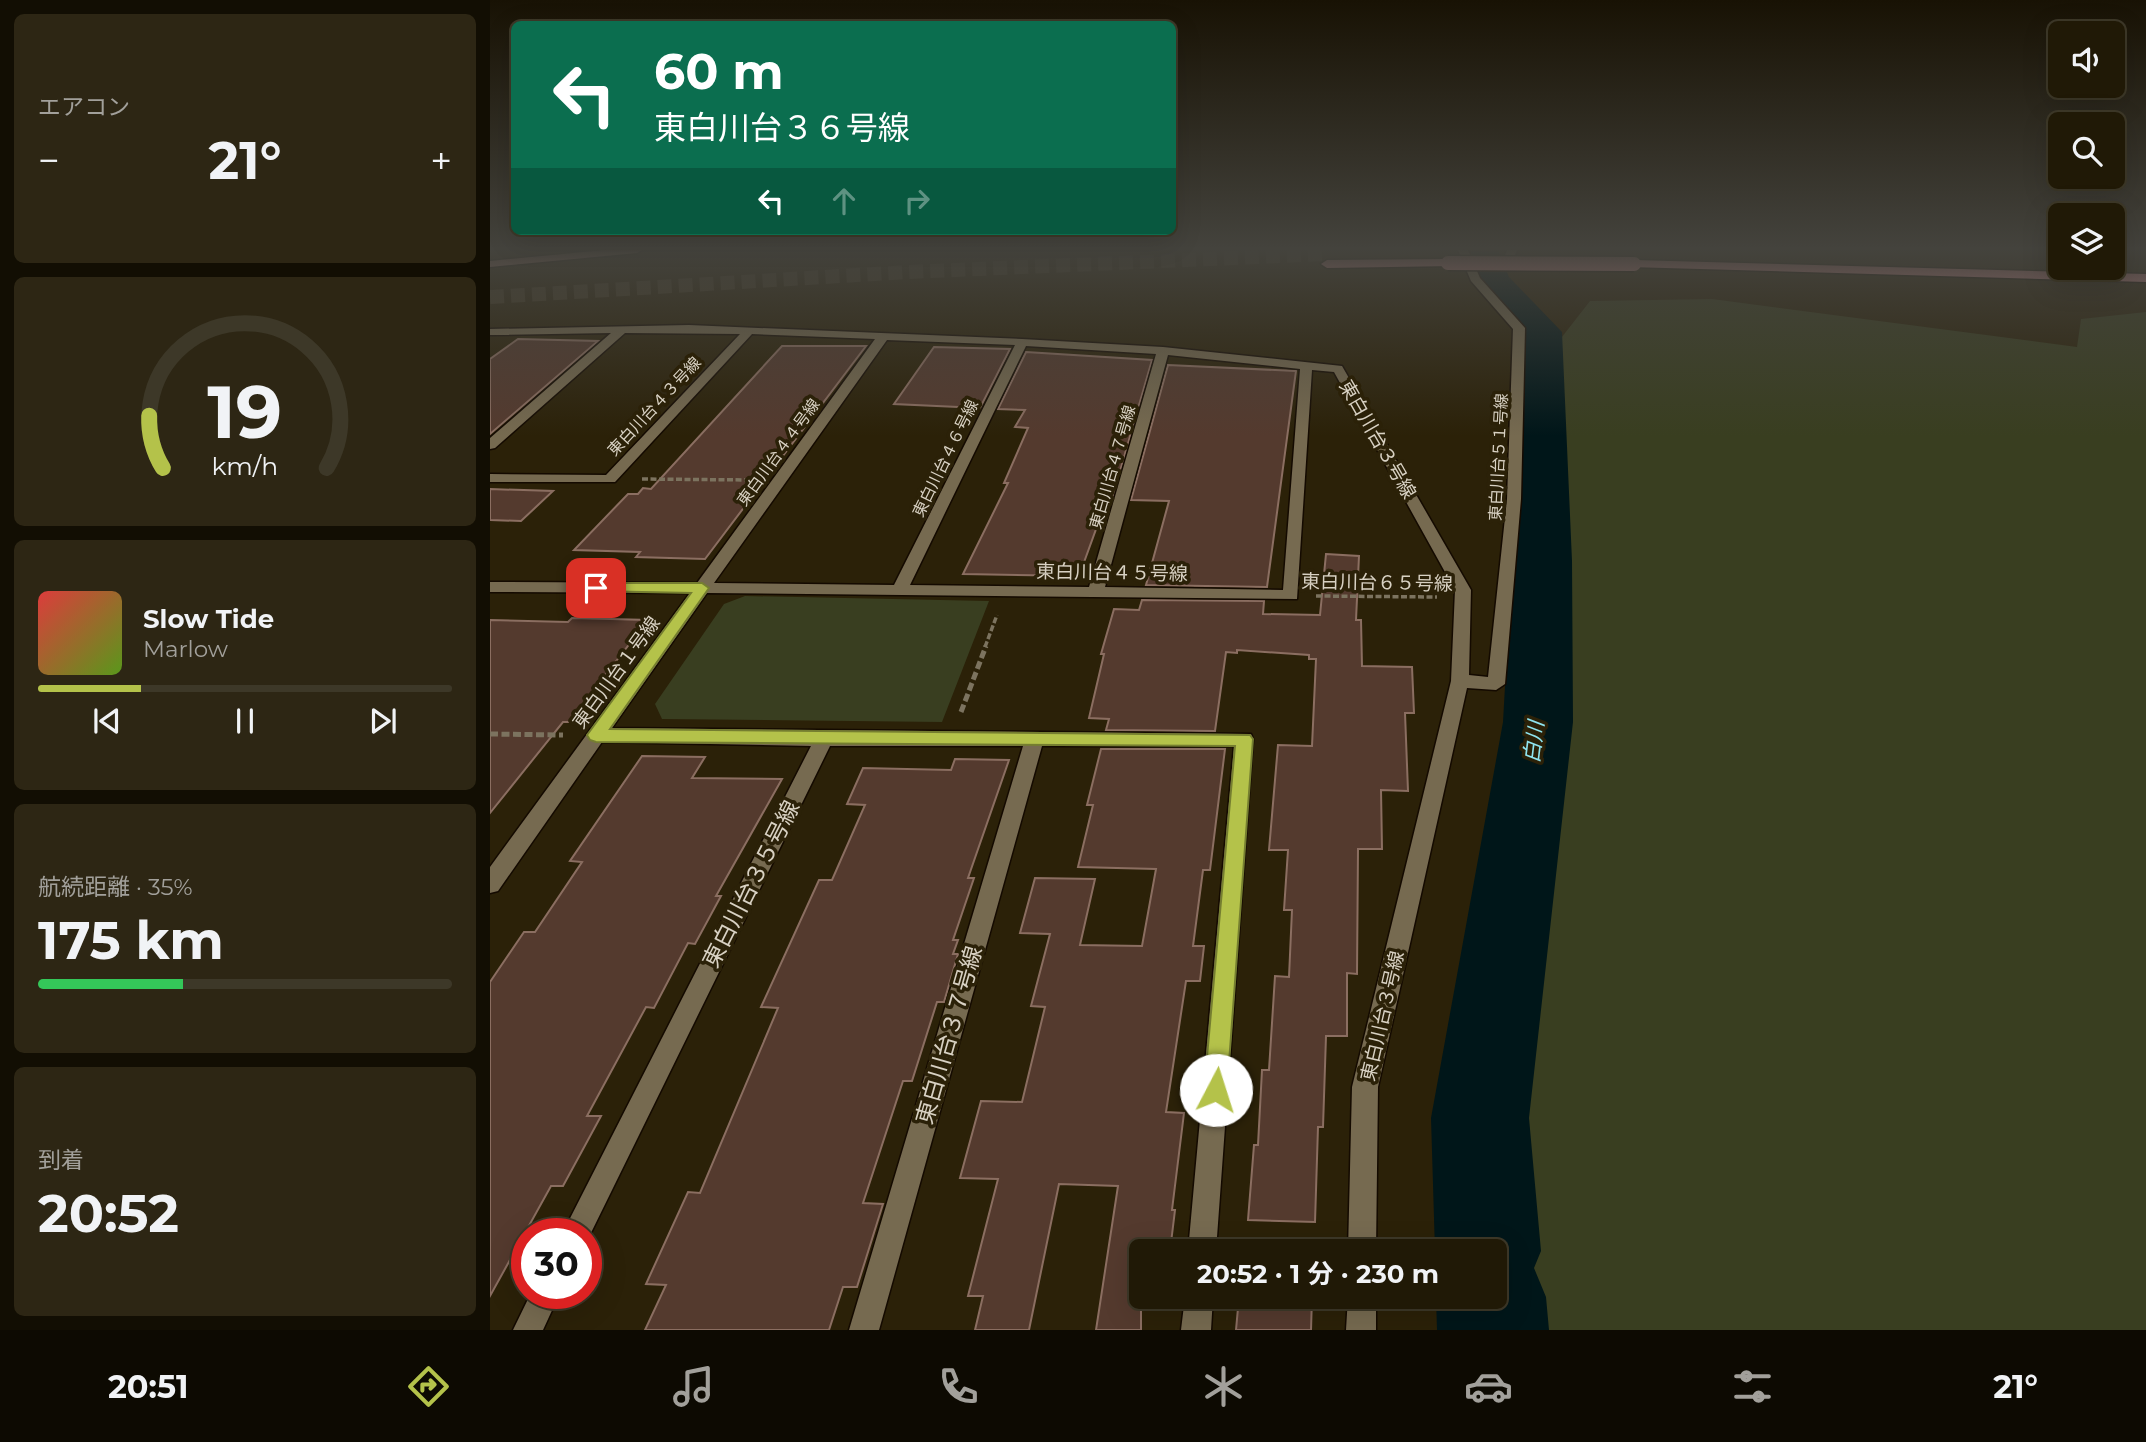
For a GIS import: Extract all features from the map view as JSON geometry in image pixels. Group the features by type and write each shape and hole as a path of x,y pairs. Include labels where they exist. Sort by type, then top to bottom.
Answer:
{"street":[{"name":"東白川台５１号線","path":"1460,681 1496,684 1514,499 1520,359 1519,328 1505,312"},
{"name":"東白川台３号線","path":"490,332 622,329 749,331 1021,342 1163,351 1338,369 1463,590 1460,681 1365,1087 1362,1239"},
{"path":"490,445 622,329"},
{"name":"東白川台４３号線","path":"490,478 610,478 749,331"},
{"name":"東白川台４４号線","path":"702,588 883,337"},
{"name":"東白川台４６号線","path":"900,590 1021,342"},
{"name":"東白川台４７号線","path":"1096,593 1163,351"},
{"path":"1291,595 1306,364"},
{"name":"東白川台１号線","path":"490,587 702,588"},
{"name":"東白川台４５号線","path":"702,588 1291,595"},
{"name":"東白川台１号線","path":"490,884 702,588"},
{"path":"596,735 1244,739 1203,1239"},
{"name":"東白川台３５号線","path":"584,1218 824,738"},
{"name":"東白川台３７号線","path":"864,1330 1035,739"},
{"path":"528,1330 538,1309"},
{"path":"1196,1330 1198,1309"},
{"path":"1361,1330 1362,1309"}],"path":[{"path":"610,478 779,480"},
{"path":"951,739 1005,591"},
{"name":"東白川台６５号線","path":"1291,595 1463,597"},
{"path":"490,734 596,735"}],"green space":[{"path":"1581,312 1811,312 2077,347 2081,319 2146,312 2146,1330 1523,1330 1500,1092 1542,833 1568,739 1551,351"},
{"path":"745,596 989,601 942,722 662,719 655,704 724,604"}],"building":[{"path":"518,339 598,341 490,434 490,359"},
{"path":"782,346 866,346 705,559 636,557 640,552 574,550 628,494 638,494 643,488 651,489"},
{"path":"934,347 1010,349 980,408 894,404"},
{"path":"1026,352 1152,360 1112,499 1107,499 1079,576 963,574 1008,483 1004,483 1028,428 1015,427 1025,410 998,409"},
{"path":"1168,365 1296,371 1267,587 1146,585 1169,501 1131,500"},
{"path":"490,489 553,491 521,521 490,520"},
{"path":"1326,554 1359,556 1356,620 1361,620 1362,666 1412,667 1414,713 1405,713 1408,791 1381,790 1382,849 1358,849 1357,974 1347,973 1347,1036 1326,1036 1323,1127 1318,1127 1315,1222 1248,1220 1254,1145 1258,1145 1262,1070 1269,1070 1275,976 1289,977 1292,910 1284,910 1288,850 1269,850 1278,745 1312,746 1316,659 1309,659 1309,655 1237,650 1237,653 1226,652 1215,731 1106,730 1109,719 1089,718 1104,654 1101,654 1114,609 1139,610 1142,600 1264,601 1263,614 1320,615"},
{"path":"572,618 648,620 569,722 563,722 490,813 490,620 568,622"},
{"path":"1101,749 1225,749 1210,870 1203,870 1193,946 1204,946 1200,981 1186,981 1166,1112 1184,1113 1172,1210 1175,1210 1171,1239 1129,1239 1129,1309 1141,1309 1141,1330 1096,1330 1118,1186 1059,1184 1029,1330 975,1330 983,1296 968,1296 998,1179 960,1178 981,1101 1022,1102 1045,1007 1031,1006 1050,934 1020,933 1035,878 1095,879 1080,945 1142,946 1156,869 1078,867 1093,805 1087,805"},
{"path":"642,756 705,757 692,778 782,779 716,896 721,896 695,944 688,943 654,1008 646,1007 587,1116 601,1116 563,1186 551,1186 533,1218 511,1218 511,1258 490,1296 490,982 524,932 535,932 582,862 570,861"},
{"path":"955,759 1009,760 968,878 974,878 953,940 958,940 953,954 958,954 944,1002 937,1002 912,1081 903,1081 863,1203 883,1204 857,1287 843,1287 829,1330 645,1330 666,1285 646,1284 688,1192 700,1193 778,1008 761,1007 819,880 832,880 865,805 847,804 863,768 951,770"},
{"path":"1238,1309 1312,1309 1311,1330 1236,1330"}],"waterway":[{"name":"白川","path":"1487,1239 1480,1118 1538,722 1542,561 1540,332 1520,312"},
{"name":"白川","path":"1492,1309 1493,1330"}],"route":[{"path":"596,588 702,588 596,735 1244,739 1216,1090"}]}
